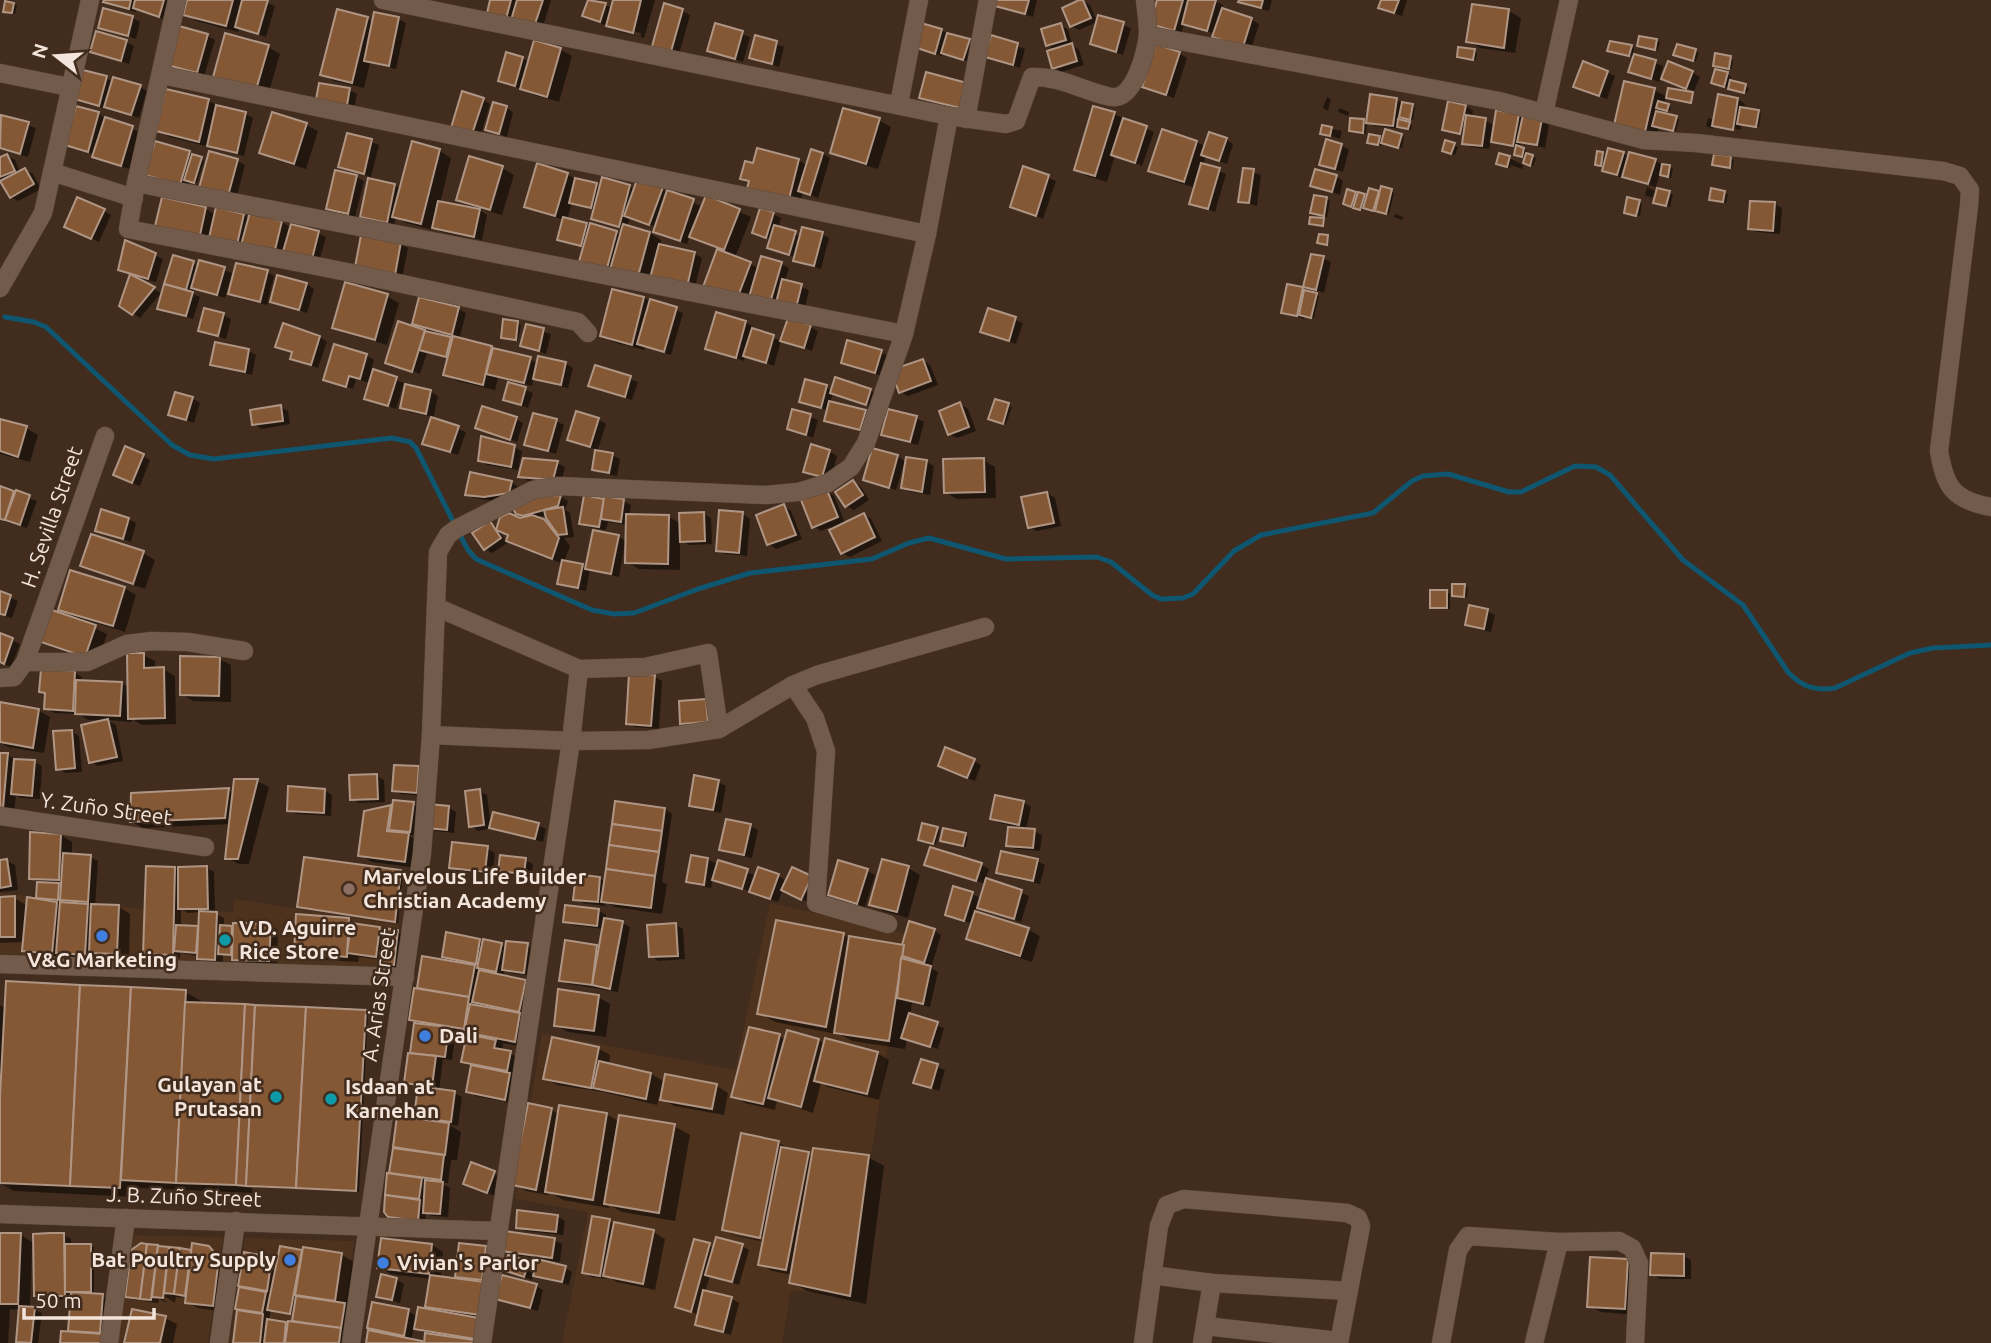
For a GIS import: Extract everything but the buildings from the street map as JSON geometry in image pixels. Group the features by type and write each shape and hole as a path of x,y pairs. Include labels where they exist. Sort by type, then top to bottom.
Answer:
{"street":[{"path":"0,288 43,213 90,0"},
{"path":"177,0 128,229 352,272 578,322 588,333"},
{"path":"383,0 957,117 1006,124 1016,121 1032,77 1048,77 1114,98 1126,93 1135,80 1148,34 1145,0"},
{"path":"899,104 919,0"},
{"name":"A. Arias Street","path":"351,1343 422,853 431,735 438,552 448,535 533,489 559,486 766,495 798,492 828,483 851,467 866,443 904,334 988,0"},
{"path":"1544,113 1569,0"},
{"path":"1148,34 1499,102 1644,140 1696,143 1943,171 1960,176 1970,191 1969,206 1939,451 1944,478 1955,493 1991,508"},
{"path":"0,72 69,88"},
{"path":"162,75 927,234"},
{"path":"52,172 135,190 904,334"},
{"name":"H. Sevilla Street","path":"25,662 105,436"},
{"path":"436,607 579,668 645,667 708,653 719,729"},
{"path":"431,735 571,741 648,740 719,729 793,685 832,670 985,627"},
{"path":"0,678 13,677 25,662 87,662 127,644 152,641 188,642 244,651"},
{"path":"482,1343 571,741 579,668"},
{"path":"793,685 816,718 826,751 816,902 888,924"},
{"name":"Y. Zuño Street","path":"0,816 205,847"},
{"path":"0,964 405,977"},
{"path":"1143,1343 1159,1226 1167,1205 1184,1199 1347,1213 1358,1218 1361,1226 1339,1342 1203,1334 1212,1283"},
{"name":"J. B. Zuño Street","path":"0,1214 498,1231"},
{"path":"109,1343 126,1218"},
{"path":"219,1343 236,1221"},
{"path":"1441,1343 1458,1250 1468,1236 1559,1242 1619,1241 1632,1248 1639,1264 1634,1343"},
{"path":"1534,1343 1559,1242"},
{"path":"1152,1275 1212,1283 1349,1291"}],"shaded area":[{"path":"0,893 144,909 233,912 235,899 399,925 392,967 0,954"},
{"path":"770,903 905,933 850,1295 791,1290 782,1343 562,1343 588,1212 515,1199 542,1033 735,1070"},
{"path":"131,1235 223,1237 208,1343 116,1343"},
{"path":"245,1238 354,1241 339,1343 230,1343"}],"waterway":[{"path":"5,317 46,327 172,445 190,455 214,459 392,438 410,442 416,448 453,521"},
{"path":"460,535 476,559 592,610 614,614 634,613 750,573 872,559 909,543 929,538 1006,559 1097,557 1111,562 1152,595 1161,599 1183,598 1193,594 1234,551 1261,535 1373,513 1412,481 1423,476 1448,474 1509,492 1521,492 1575,466 1596,467 1610,475 1683,560 1743,605 1788,672 1804,684 1821,689 1835,688 1910,653 1933,648 1991,645"}],"place":[{"name":"Marvelous Life Builder Christian Academy","path":"349,889"},
{"name":"V&G Marketing","path":"102,936"},
{"name":"V.D. Aguirre Rice Store","path":"225,940"},
{"name":"Dali","path":"425,1036"},
{"name":"Gulayan at Prutasan","path":"276,1097"},
{"name":"Isdaan at Karnehan","path":"331,1099"},
{"name":"Bat Poultry Supply","path":"290,1260"},
{"name":"Vivian's Parlor","path":"383,1263"}]}
